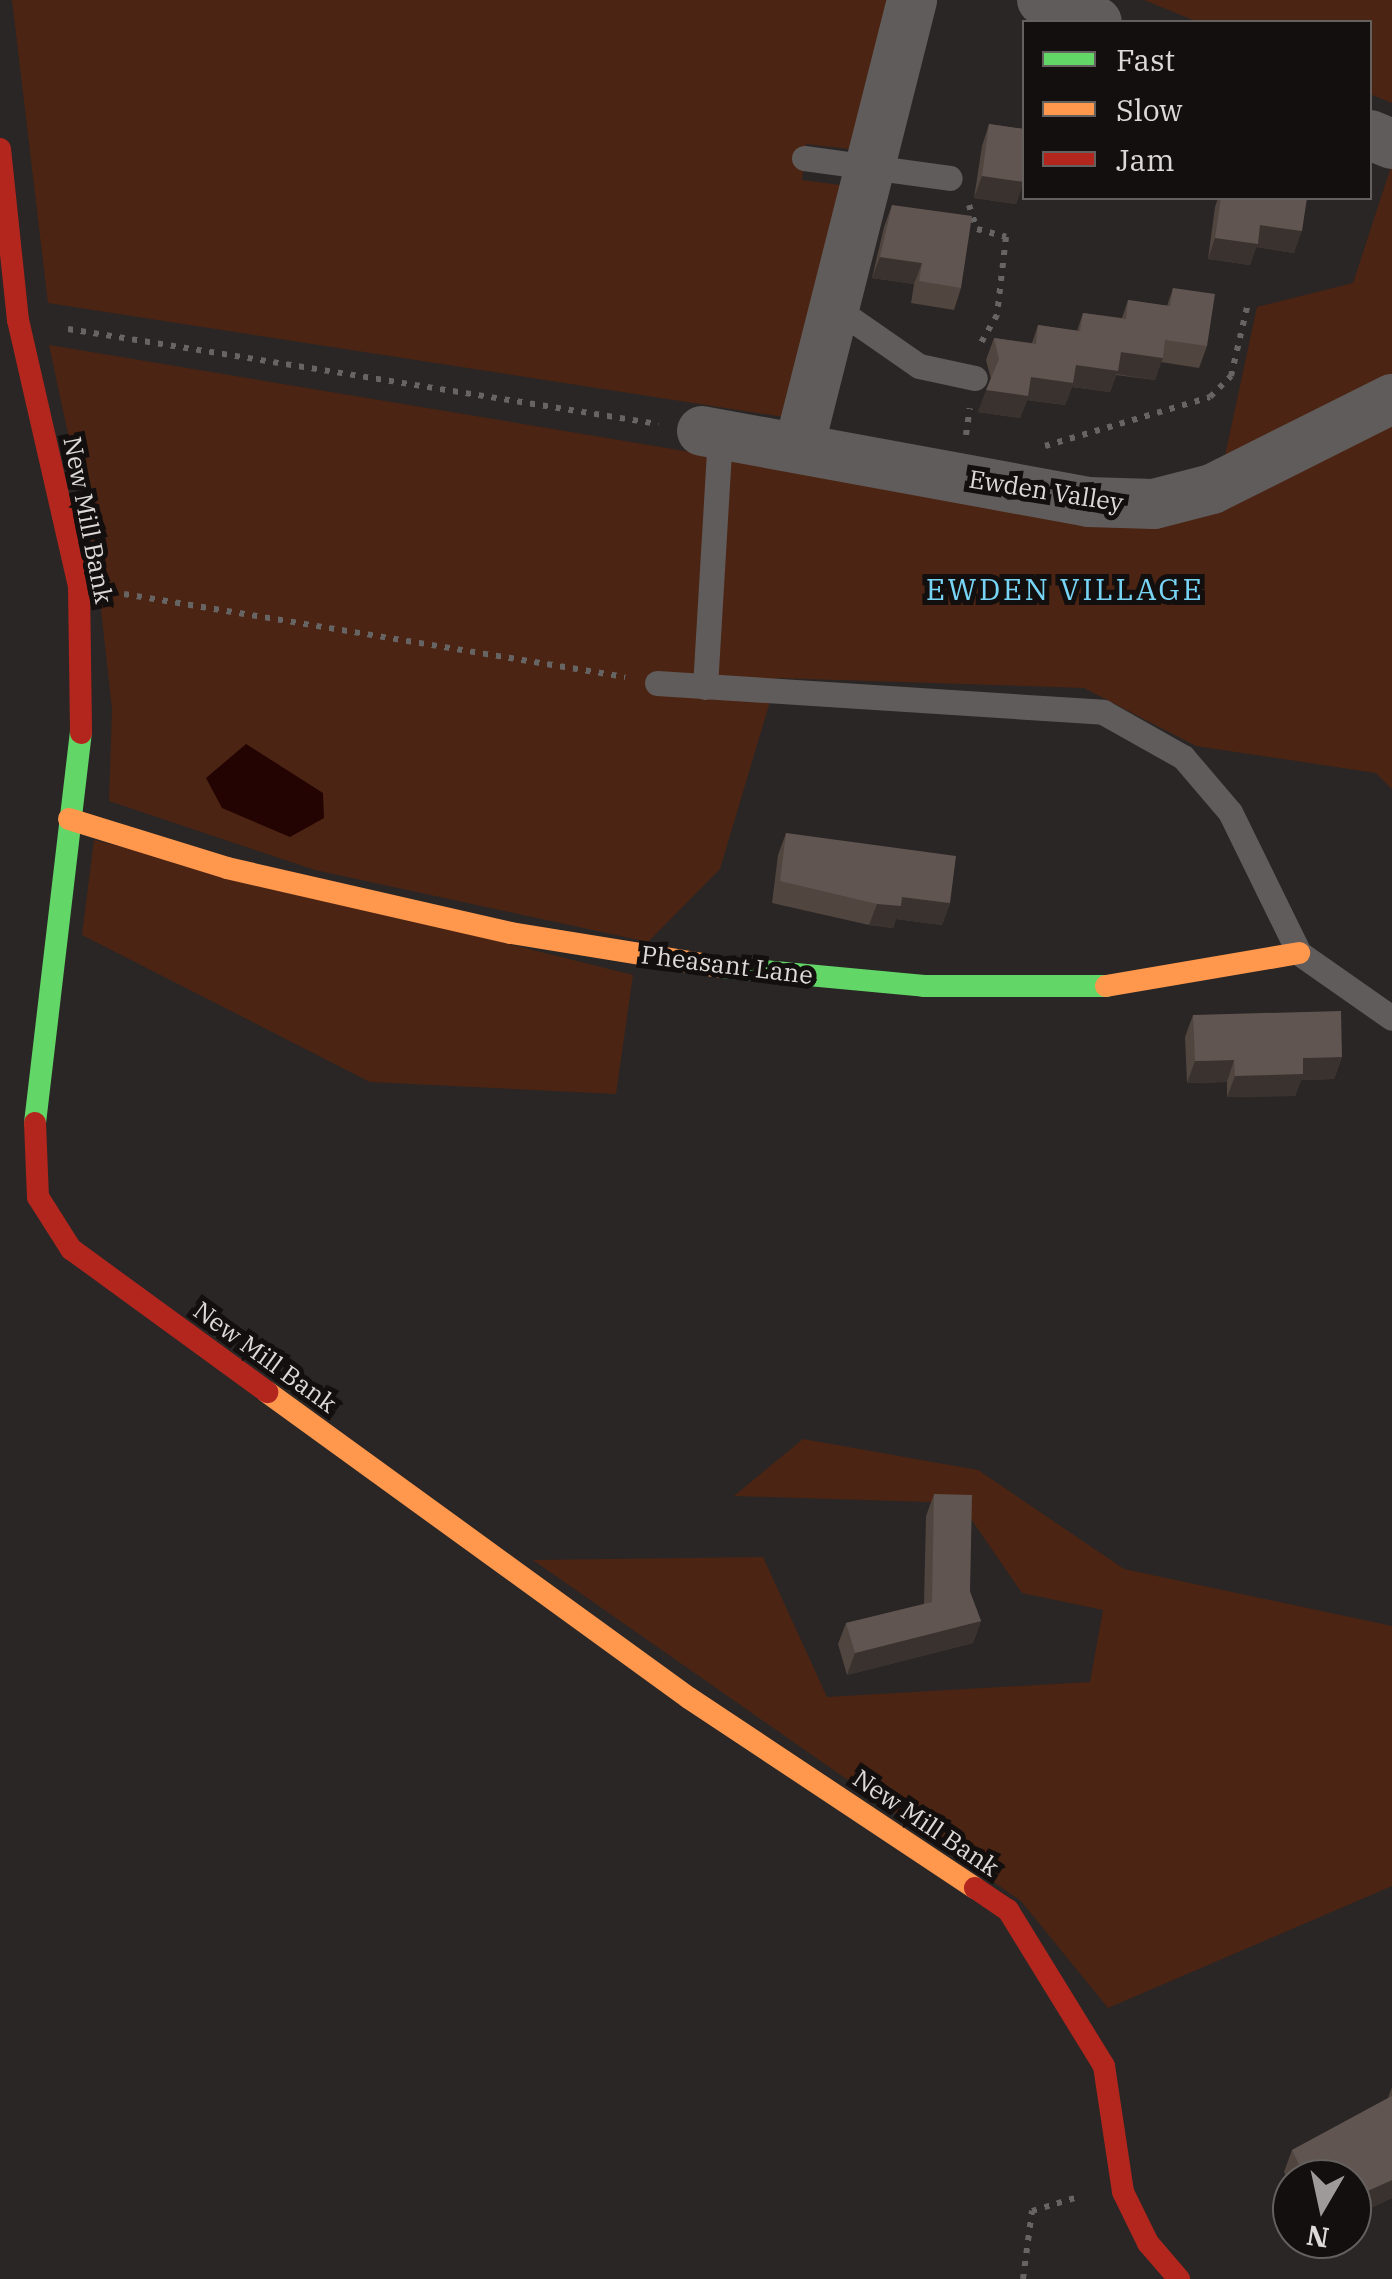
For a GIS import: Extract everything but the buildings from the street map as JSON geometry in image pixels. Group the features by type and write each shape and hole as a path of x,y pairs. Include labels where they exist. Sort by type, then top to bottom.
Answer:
{"street":[{"path":"799,447 912,0"},
{"path":"1042,0 1092,20"},
{"name":"New Mill Bank","path":"0,149 18,320 79,586 84,709 70,819 16,1147 38,1196 71,1250 689,1698 1008,1910 1104,2066 1123,2192 1148,2243 1180,2279"},
{"name":"Ewden Valley","path":"711,432 1088,502 1154,504 1212,489 1392,399"},
{"name":"Pheasant Lane","path":"70,819 227,868 511,933 682,964 924,986 1106,986 1299,953"}],"lane":[{"path":"804,158 950,178"},
{"path":"834,307 919,366 975,378"},
{"path":"706,687 711,432"},
{"path":"657,682 1103,712 1183,757 1230,812 1299,953 1392,1018"}],"path":[{"path":"950,178 954,194 971,206 977,229 1006,236 998,315 980,335 966,436 982,439"},
{"path":"1029,450 1210,397 1231,376 1248,303"},
{"path":"18,320 711,432"},
{"path":"79,586 657,682"},
{"path":"1023,2279 1032,2211 1089,2194"}],"shaded area":[{"path":"12,0 890,0 850,149 806,144 802,180 840,185 784,417 48,303"},
{"path":"1144,0 1392,0 1392,103 1372,95 1372,20 1193,20"},
{"path":"1392,164 1392,380 1224,460 1257,307 1353,283"},
{"path":"49,345 1081,517 1392,419 1392,789 1376,773 1196,746 1084,688 777,678 720,869 648,942 315,870 109,801 112,709 96,564"},
{"path":"246,744 323,793 324,818 290,837 222,808 206,778"},
{"path":"94,840 633,975 616,1094 370,1082 82,935"},
{"path":"803,1439 978,1470 1124,1569 1392,1626 1392,1886 1108,2008 1021,1901 533,1560 763,1557 827,1697 1090,1682 1103,1610 1022,1593 960,1503 734,1496"}],"traffic: fast":[{"path":"35,1123 81,733"},
{"path":"721,967 924,986 1106,986"}],"traffic: slow":[{"path":"69,819 227,868 511,933 721,967"},
{"path":"1106,986 1299,953"},
{"path":"267,1392 689,1698 975,1888"}],"traffic: jam":[{"path":"0,149 18,320 79,586 81,733"},
{"path":"35,1123 38,1197 71,1249 267,1392"},
{"path":"975,1888 1008,1910 1104,2066 1123,2192 1148,2243 1179,2279"}],"district":[{"name":"EWDEN VILLAGE","path":"1065,589"}]}
